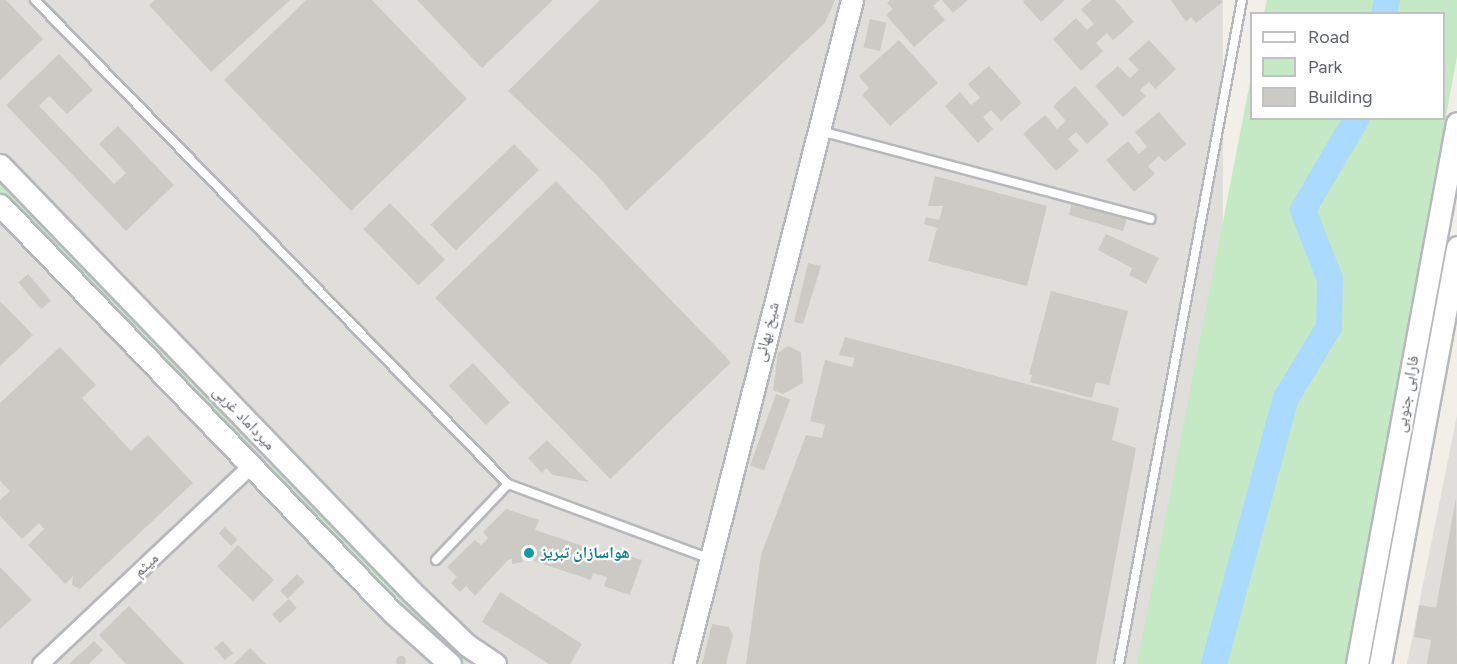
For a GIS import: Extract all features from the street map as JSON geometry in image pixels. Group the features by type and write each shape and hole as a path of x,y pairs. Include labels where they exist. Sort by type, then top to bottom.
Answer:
{"street":[{"name":"شیخ بهائی","path":"684,664 708,558 852,0"},
{"name":"فارابی جنوبی","path":"1357,664 1457,123"},
{"name":"میرداماد غربی","path":"0,165 412,592 467,645 495,664"},
{"name":"میرداماد غربی","path":"0,205 392,612 450,664"},
{"name":"فارابی جنوبی","path":"1380,664 1457,247"},
{"name":"میثم","path":"40,664 251,465"}],"lane":[{"path":"35,0 508,484 708,558"},
{"path":"1119,664 1242,0"},
{"path":"819,131 1151,219"},
{"path":"436,560 508,484"}],"shaded area":[{"path":"0,0 1223,0 1223,664 0,664"},
{"path":"1457,415 1457,664 1407,664"}],"green space":[{"path":"1267,0 1457,0 1457,56 1347,664 1137,664 1250,82 1250,120 1445,120 1445,12 1264,12"},
{"path":"0,177 254,440 251,445 245,448 0,192"},
{"path":"276,464 456,650 479,664 458,660 396,603 269,474 270,467"}],"building":[{"path":"0,0 6,0 43,39 0,80"},
{"path":"155,0 290,0 211,72 149,5"},
{"path":"306,0 372,0 467,99 351,211 224,80"},
{"path":"417,0 553,0 482,68"},
{"path":"600,0 835,0 825,23 626,211 600,178 508,91"},
{"path":"890,0 940,0 933,6 945,20 914,47 886,15 893,9 887,3"},
{"path":"942,0 968,0 953,13"},
{"path":"1025,0 1065,0 1041,22 1023,2"},
{"path":"1092,0 1115,0 1134,22 1113,40 1107,33 1096,43 1103,51 1081,71 1053,39 1076,18 1087,30 1094,24 1081,9"},
{"path":"1171,0 1221,0 1223,2 1196,23 1191,17 1186,22"},
{"path":"870,19 887,23 880,51 863,47"},
{"path":"899,40 938,83 890,126 862,95 869,88 859,76"},
{"path":"1149,40 1176,69 1155,89 1149,82 1140,90 1146,96 1123,117 1095,86 1118,66 1130,78 1139,70 1128,59"},
{"path":"59,54 93,90 67,114 49,96 39,106 114,184 126,173 99,144 118,126 174,185 126,231 6,105"},
{"path":"989,66 1022,103 1001,121 991,110 983,117 993,129 978,143 945,106 960,92 971,105 980,98 968,84"},
{"path":"1075,86 1109,124 1087,144 1076,132 1068,139 1079,151 1056,171 1023,134 1045,115 1057,129 1066,121 1053,106"},
{"path":"1159,112 1186,144 1165,162 1159,156 1148,166 1155,174 1134,192 1106,160 1128,141 1139,154 1147,147 1135,132"},
{"path":"514,144 539,170 456,250 431,225"},
{"path":"935,176 1047,206 1027,286 928,261 937,228 924,224 926,217 939,220 943,206 928,206"},
{"path":"556,181 731,362 610,479 435,298"},
{"path":"390,203 445,260 418,286 363,229"},
{"path":"1081,203 1090,205 1089,209 1127,218 1123,231 1069,215 1071,205 1080,207"},
{"path":"1106,234 1159,258 1146,284 1129,275 1132,268 1098,250"},
{"path":"808,263 821,266 803,324 794,322"},
{"path":"28,274 51,300 41,309 18,283"},
{"path":"1051,291 1128,311 1109,385 1096,382 1092,398 1030,382 1032,375 1029,374"},
{"path":"0,301 33,335 0,366"},
{"path":"845,337 1119,408 1112,440 1136,448 1096,664 746,664 761,555 806,435 822,438 825,425 810,421 825,360 852,367 855,358 839,355"},
{"path":"788,346 801,352 803,383 783,394 773,390 778,353"},
{"path":"60,347 96,385 82,398 131,451 148,435 193,483 80,589 72,585 73,576 65,584 28,545 44,529 39,523 22,539 0,516 0,500 10,491 0,481 0,403"},
{"path":"473,363 510,402 486,425 449,386"},
{"path":"776,394 790,399 764,471 750,465"},
{"path":"547,440 589,482 553,475 546,468 542,473 528,458"},
{"path":"1456,498 1457,664 1427,664 1431,640 1414,637 1419,605 1436,608"},
{"name":"هواسازان تبریز","path":"506,509 539,520 535,530 598,551 597,555 608,559 611,550 642,560 630,595 604,586 607,577 593,573 591,580 528,559 529,556 522,557 523,562 512,564 512,559 508,560 475,596 466,586 460,592 451,583 457,577 447,567 475,540 481,545 488,538 483,532"},
{"path":"225,527 238,540 231,546 219,533"},
{"path":"238,545 274,580 253,601 217,567"},
{"path":"0,567 32,600 0,629"},
{"path":"297,574 305,582 288,599 280,591"},
{"path":"500,592 582,644 570,664 549,664 482,622"},
{"path":"289,599 297,608 280,623 272,614"},
{"path":"129,606 184,664 126,664 99,635"},
{"path":"712,624 729,627 733,635 726,664 702,664"},
{"path":"94,641 103,650 89,664 69,664"},
{"path":"223,641 233,653 225,660 215,648"},
{"path":"250,648 266,664 234,664"},
{"path":"401,656 406,661 402,665 396,661"}],"waterway":[{"path":"1384,12 1387,0"},
{"path":"1214,664 1286,398 1329,327 1330,279 1303,210 1356,120"}],"place":[{"name":"هواسازان تبریز","path":"529,553"}]}
